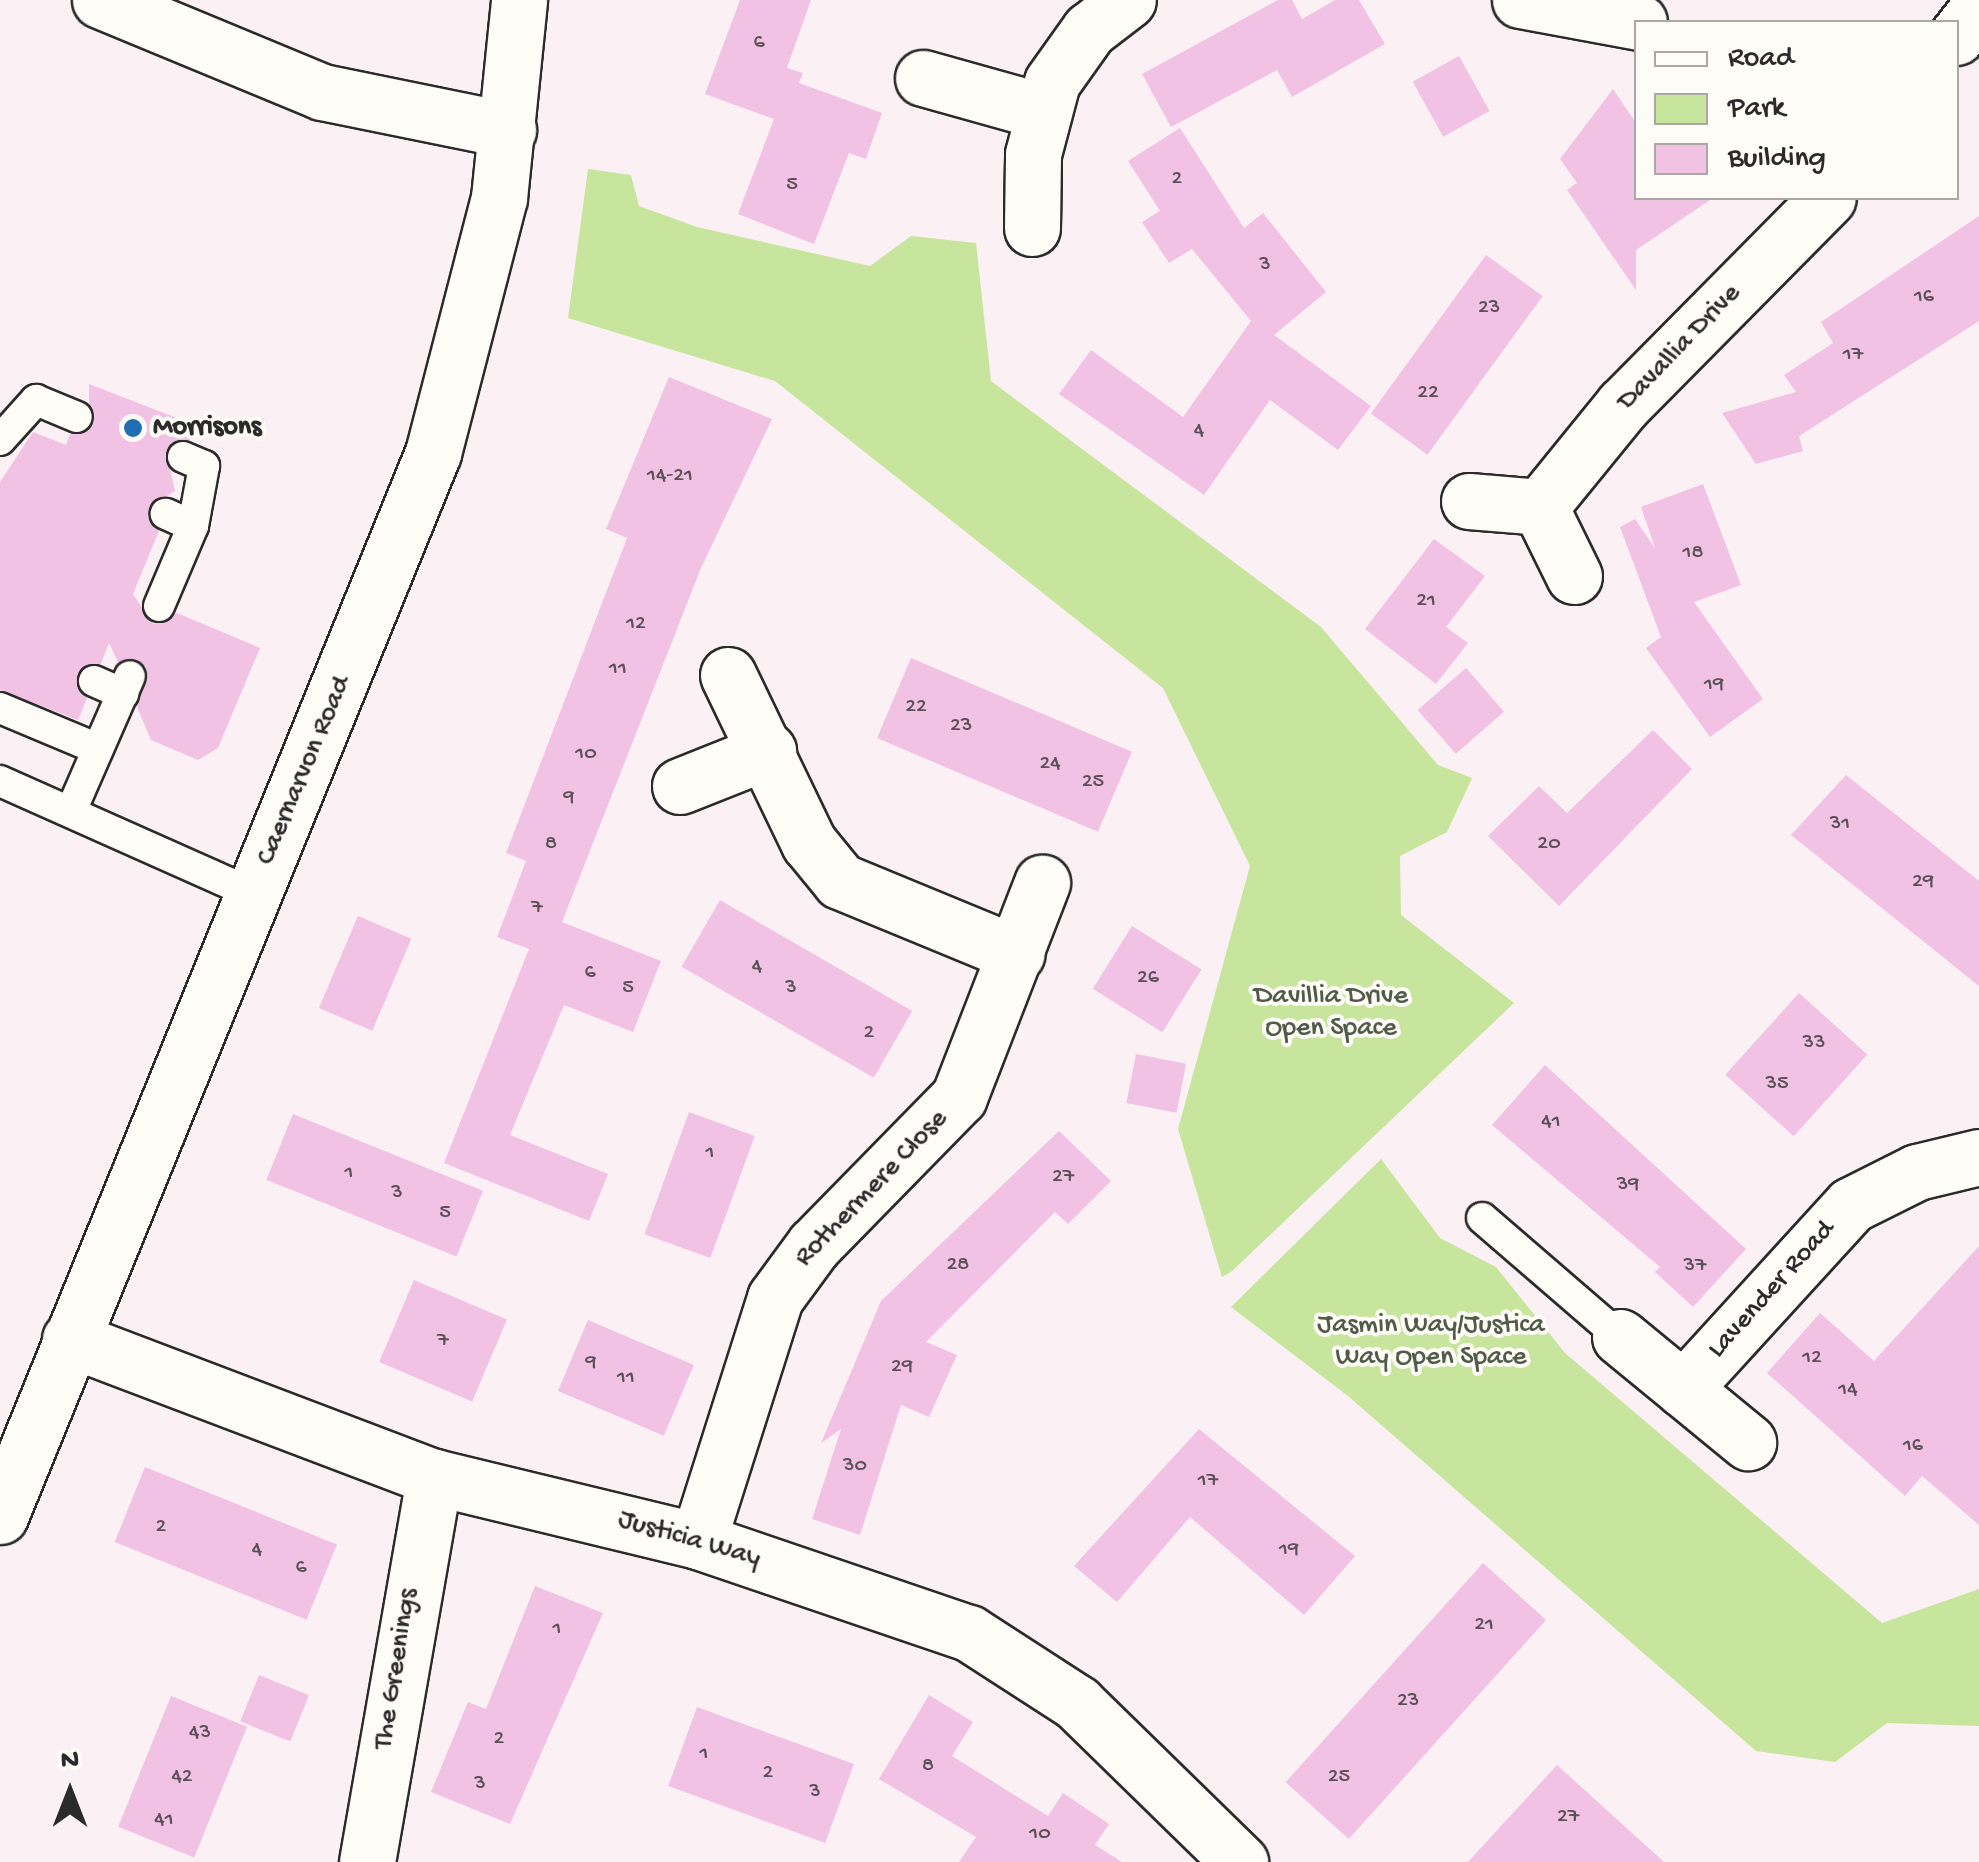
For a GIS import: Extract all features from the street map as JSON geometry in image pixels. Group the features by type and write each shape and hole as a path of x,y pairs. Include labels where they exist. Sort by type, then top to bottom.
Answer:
{"street":[{"path":"100,0 322,92 508,130"},
{"name":"Caernarvon Road","path":"0,1516 433,453 481,284 508,130 519,0"},
{"path":"1032,228 1041,111 1069,55 1128,0"},
{"path":"1520,0 1634,21"},
{"path":"1959,33 1979,8"},
{"path":"923,78 1041,111"},
{"name":"Davallia Drive","path":"1540,507 1649,377 1826,200"},
{"path":"1469,501 1540,507 1574,576"},
{"path":"728,675 768,751 809,844 840,881 1017,954"},
{"path":"680,786 768,751"},
{"name":"Rothermere Close","path":"698,1541 775,1298 814,1244 959,1096 1042,883"},
{"name":"Lavender Road","path":"1683,1390 1852,1205 1917,1172 1979,1157"},
{"path":"1620,1337 1748,1442"},
{"name":"Justicia Way","path":"70,1339 434,1477 698,1541 931,1618 1030,1667 1240,1862"},
{"name":"The Greenings","path":"367,1862 434,1477"}],"lane":[{"path":"4,445 36,400 77,416"},
{"path":"156,589 204,466 182,457"},
{"path":"71,811 126,685 94,682"},
{"path":"0,708 98,749"},
{"path":"0,781 254,894"},
{"path":"1482,1218 1620,1337"}],"green space":[{"name":"Davillia Drive Open Space","path":"588,169 631,175 639,206 697,227 870,266 911,236 976,243 991,381 1321,627 1438,765 1472,778 1447,832 1400,856 1401,915 1514,1003 1231,1272 1222,1277 1178,1129 1250,866 1163,688 775,381 568,318"},
{"name":"Jasmin Way/Justica Way Open Space","path":"1381,1159 1440,1238 1496,1267 1565,1353 1882,1623 1979,1589 1979,1726 1887,1723 1835,1762 1756,1751 1348,1396 1231,1307"}],"building":[{"path":"740,0 811,0 787,68 803,73 799,83 882,113 866,159 849,153 814,244 738,214 774,119 705,94"},
{"path":"1278,0 1292,0 1302,19 1335,0 1359,0 1385,44 1292,97 1277,70 1171,127 1142,74"},
{"path":"1459,56 1490,111 1443,137 1413,82"},
{"path":"1613,89 1634,120 1634,200 1710,200 1636,250 1636,290 1567,190 1577,183 1560,159"},
{"path":"1180,128 1244,228 1263,213 1326,292 1274,335 1371,406 1338,450 1270,400 1204,495 1059,394 1091,350 1183,417 1251,321 1192,249 1169,263 1142,222 1160,211 1128,161"},
{"path":"1979,216 1979,321 1799,436 1803,451 1756,464 1722,413 1796,392 1784,375 1833,343 1821,322"},
{"path":"1486,255 1543,296 1427,455 1371,414"},
{"path":"669,377 772,419 701,568 562,922 661,961 633,1032 564,1005 510,1135 608,1174 589,1221 444,1163 529,949 497,937 526,861 506,853 627,538 606,529"},
{"name":"Morrisons","path":"89,384 195,425 190,440 166,451 175,491 149,507 159,531 133,594 153,624 177,613 260,648 218,748 198,760 151,740 137,707 146,666 118,662 109,643 101,664 77,674 87,698 78,720 0,690 0,482 33,432 66,445 70,434 89,431"},
{"path":"1703,484 1741,585 1694,602 1763,699 1710,737 1646,648 1661,637 1620,527 1635,519 1655,548 1641,507"},
{"path":"1434,539 1485,576 1446,627 1468,643 1436,684 1365,629"},
{"path":"911,658 1132,752 1098,832 877,738"},
{"path":"1466,668 1504,712 1456,754 1418,710"},
{"path":"1653,730 1692,769 1559,906 1488,836 1539,786 1567,813"},
{"path":"1846,775 1979,881 1979,986 1791,835"},
{"path":"720,900 912,1011 874,1078 682,967"},
{"path":"358,916 411,939 372,1031 319,1008"},
{"path":"1132,926 1202,969 1162,1032 1093,989"},
{"path":"1799,993 1867,1055 1794,1136 1725,1075"},
{"path":"1136,1054 1186,1064 1177,1113 1126,1103"},
{"path":"1545,1065 1746,1249 1693,1307 1655,1272 1660,1267 1492,1125"},
{"path":"689,1112 755,1136 710,1258 645,1234"},
{"path":"293,1114 483,1191 456,1257 266,1180"},
{"path":"1059,1131 1111,1181 1068,1224 1055,1212 926,1342 957,1355 929,1417 901,1405 860,1535 812,1519 841,1429 821,1443 881,1301"},
{"path":"1979,1246 1979,1525 1922,1476 1905,1496 1767,1373 1820,1313 1874,1361"},
{"path":"414,1280 507,1319 472,1401 379,1362"},
{"path":"588,1320 694,1365 664,1436 558,1391"},
{"path":"1199,1429 1355,1556 1304,1615 1190,1517 1117,1602 1074,1566"},
{"path":"145,1467 337,1545 307,1620 115,1542"},
{"path":"1483,1563 1546,1620 1349,1839 1286,1782"},
{"path":"535,1586 603,1613 510,1824 431,1792 468,1702 486,1709"},
{"path":"259,1675 309,1695 290,1742 240,1721"},
{"path":"929,1695 973,1722 952,1756 1048,1816 1063,1793 1109,1824 1095,1845 1122,1862 959,1862 976,1837 879,1779"},
{"path":"171,1696 247,1727 194,1857 118,1827"},
{"path":"697,1707 854,1764 825,1843 668,1786"},
{"path":"1557,1765 1664,1862 1468,1862"}],"place":[{"name":"Morrisons","path":"133,428"}]}
